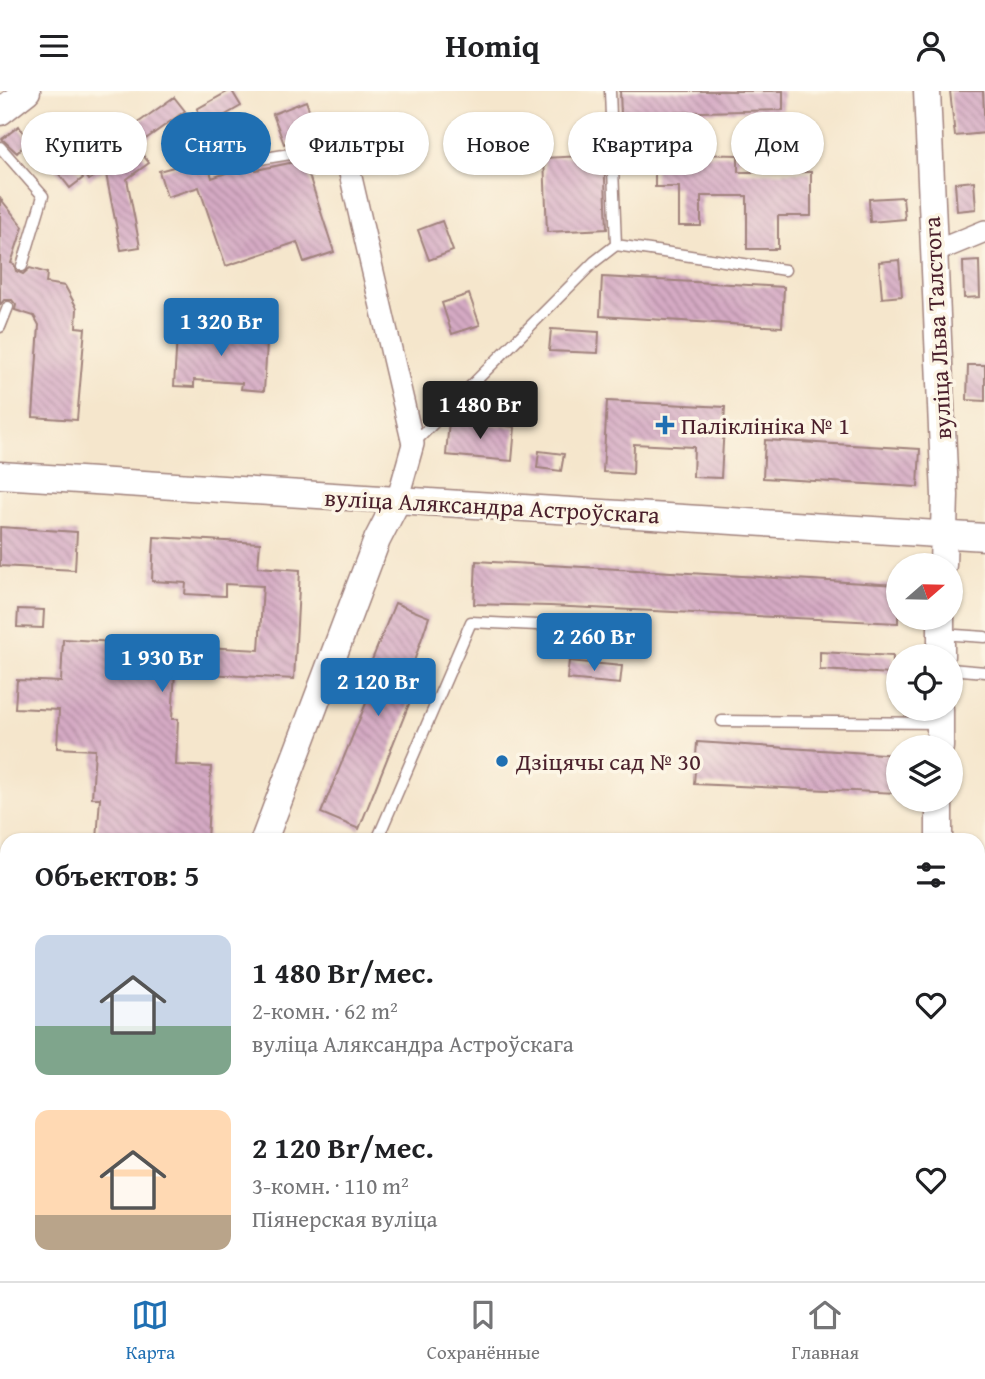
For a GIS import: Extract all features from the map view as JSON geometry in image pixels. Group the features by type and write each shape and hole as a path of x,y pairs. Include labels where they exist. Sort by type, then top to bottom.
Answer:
{"street":[{"path":"0,112 27,91"},
{"name":"вуліца Льва Талстога","path":"927,91 944,495 943,553"},
{"path":"269,833 377,540 397,501 414,444 350,175"},
{"path":"934,252 985,231"},
{"name":"вуліца Аляксандра Астроўскага","path":"0,475 985,537"},
{"path":"939,812 939,833"}],"lane":[{"path":"610,91 616,245"},
{"path":"0,147 43,196 22,266"},
{"path":"414,444 594,262 616,245 785,270"},
{"path":"0,327 8,307"},
{"path":"380,833 471,622 537,625"},
{"path":"941,636 985,637"},
{"path":"963,670 985,672"},
{"path":"722,721 940,726"}],"building":[{"path":"229,91 232,91 241,106 230,112 199,112 197,109"},
{"path":"620,91 783,91 783,110 621,112"},
{"path":"950,91 983,91 985,133 955,136"},
{"path":"174,97 185,111 161,112 161,128 147,138 147,116"},
{"path":"306,101 310,112 285,112 284,144 273,114"},
{"path":"19,126 21,149 17,153 2,139"},
{"path":"717,155 731,155 731,175 811,175 811,216 778,216 778,249 747,249 747,196 701,196 701,226 679,226 679,187 655,187 655,175 717,175"},
{"path":"568,157 568,175 605,175 607,229 547,232 545,175 554,175 554,158"},
{"path":"285,164 285,175 309,175 334,252 304,262 297,242 226,266 199,187 167,197 159,171 161,175 211,175 212,178 220,175 271,175 271,167"},
{"path":"60,175 81,175 83,178 70,188"},
{"path":"106,175 132,175 127,179 140,247 121,250"},
{"path":"974,181 976,209 957,211 955,183"},
{"path":"903,197 905,219 870,222 869,199"},
{"path":"0,198 23,227 11,263 16,271 23,274 30,268 47,273 46,283 65,286 77,308 76,327 85,328 77,420 33,417 39,325 34,316 15,310 16,305 12,300 4,300 0,305"},
{"path":"442,221 453,251 429,260 418,230"},
{"path":"899,260 902,296 882,298 879,262"},
{"path":"979,261 980,297 964,298 963,262"},
{"path":"602,277 784,287 782,327 600,316"},
{"path":"469,294 480,325 452,334 442,303"},
{"path":"178,319 199,320 198,339 245,342 246,325 268,327 264,391 241,389 242,383 194,380 194,387 174,386"},
{"path":"551,329 599,332 598,353 549,351"},
{"path":"968,365 985,365 985,401 967,400"},
{"name":"Паліклініка № 1","path":"607,401 725,407 721,478 693,477 694,447 634,444 633,474 603,472"},
{"path":"449,421 515,427 512,461 446,455"},
{"path":"765,440 920,449 918,487 763,478"},
{"path":"539,451 564,454 561,471 537,468"},
{"path":"0,527 77,532 75,570 0,566"},
{"path":"154,537 260,543 258,567 300,570 294,679 175,672 172,719 178,719 176,765 211,767 207,833 98,833 100,798 92,798 95,750 57,748 59,710 15,708 17,680 61,682 63,639 259,650 263,586 225,584 225,596 185,594 186,583 152,581"},
{"path":"476,561 886,584 886,622 474,604"},
{"path":"395,603 429,617 406,685 415,689 359,829 321,813 378,674 368,670"},
{"path":"18,609 44,610 43,628 17,627"},
{"path":"820,652 886,656 886,674 820,670"},
{"path":"569,661 622,666 620,684 567,679"},
{"path":"697,742 886,754 886,792 694,784"}],"place":[{"name":"Паліклініка № 1","path":"665,425"},
{"name":"Дзіцячы сад № 30","path":"502,761"}]}
